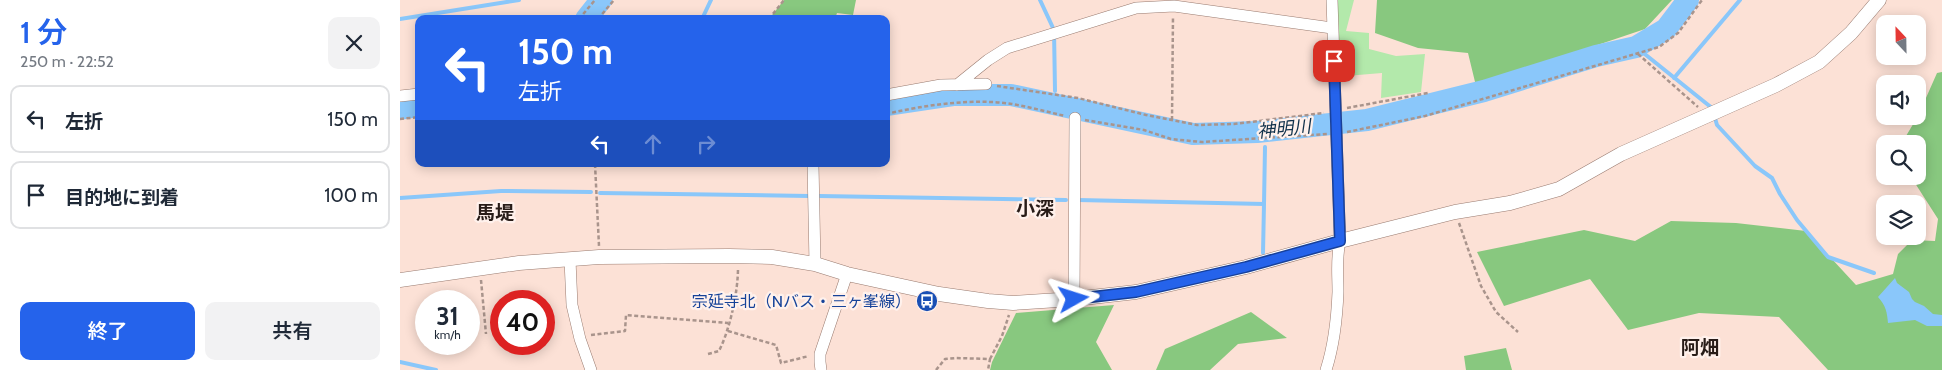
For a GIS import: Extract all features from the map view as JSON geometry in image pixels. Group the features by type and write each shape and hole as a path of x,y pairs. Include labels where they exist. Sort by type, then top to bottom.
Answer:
{"street":[{"path":"1326,370 1332,352 1338,293 1336,256 1340,241 1332,0"},
{"path":"400,280 519,263 599,258 738,256 772,257 815,264 847,274 939,294 1013,303 1136,292 1246,267 1455,212 1510,203 1559,188 1621,154 1776,85 1818,62 1851,33 1879,0"},
{"path":"957,85 988,60 1008,48 1136,8 1174,6 1332,28"},
{"path":"890,95 941,85 986,84"},
{"path":"400,96 415,94"},
{"path":"1074,299 1076,118"},
{"path":"813,167 815,264"},
{"path":"570,260 572,305 591,370"},
{"path":"822,370 820,354 847,274"}],"path":[{"path":"582,15 595,0"},
{"path":"601,15 614,0"},
{"path":"772,15 784,0"},
{"path":"890,113 920,107 963,103 1011,104 1144,130 1171,139 1202,142 1336,132 1425,116 1659,47 1678,33 1702,0"},
{"path":"1172,120 1174,6"},
{"path":"1638,54 1706,115"},
{"path":"986,84 1017,87 1078,98 1146,115 1197,124 1234,124 1336,111 1428,93"},
{"path":"400,119 415,117"},
{"path":"596,167 599,258"},
{"path":"1455,212 1481,286 1496,312 1518,332"},
{"path":"708,354 720,351 728,331 728,322 735,300 738,256"},
{"path":"480,268 486,334"},
{"path":"988,370 990,359 1002,336 1013,303"},
{"path":"580,336 625,331 626,315 728,322"},
{"path":"728,331 776,344 781,363 799,357 820,354"},
{"path":"936,370 945,359 990,359"}],"green space":[{"path":"784,0 856,0 853,15 837,13 836,15 772,15"},
{"path":"1332,0 1354,0 1346,31 1369,33 1369,49 1396,56 1425,54 1421,92 1381,98 1382,73 1334,77"},
{"path":"1377,0 1672,0 1645,29 1476,86 1468,53 1418,48 1375,33"},
{"path":"1942,72 1942,370 1828,370 1779,317 1699,313 1628,330 1590,279 1504,306 1477,252 1584,230 1635,241 1671,221 1736,223 1806,231 1856,285 1893,274 1898,254 1907,245 1926,245 1926,241 1935,241 1938,219 1926,200 1926,195 1923,195 1916,185 1926,185 1926,135 1907,135 1913,125 1926,125 1926,98 1937,73"},
{"path":"1114,305 1096,342 1112,370 990,370 992,362 1016,313"},
{"path":"1251,312 1287,338 1238,344 1210,370 1156,370 1165,349"},
{"path":"1506,348 1512,370 1466,370 1464,356"}],"water":[{"path":"1895,278 1897,283 1909,292 1915,302 1924,306 1933,314 1942,315 1942,326 1927,326 1915,320 1888,323 1886,309 1878,297"}],"waterway":[{"path":"425,15 519,0"},
{"path":"589,15 601,0"},
{"path":"704,15 711,0"},
{"path":"1040,0 1054,30 1055,91"},
{"name":"神明川","path":"890,104 953,95 1011,95 1193,134 1257,132 1367,120 1484,91 1596,56 1636,47 1666,29 1688,0"},
{"path":"1674,78 1740,0"},
{"path":"400,19 415,17"},
{"path":"1636,47 1712,108 1717,125 1755,166 1772,178 1797,220 1828,257 1874,273"},
{"name":"神明川","path":"400,109 415,107"},
{"path":"1264,204 1265,147"},
{"path":"400,198 501,191 591,192"},
{"path":"600,193 809,196"},
{"path":"819,196 1066,200"},
{"path":"1078,200 1264,204 1263,253"},
{"path":"400,362 436,370"}],"place":[{"name":"宗延寺北（Nバス・三ヶ峯線）","path":"927,301"}],"district":[{"name":"小深","path":"1035,208"},
{"name":"馬堤","path":"495,212"},
{"name":"阿畑","path":"1700,347"}],"route":[{"path":"1074,299 1136,292 1246,267 1340,241 1334,61"}]}
